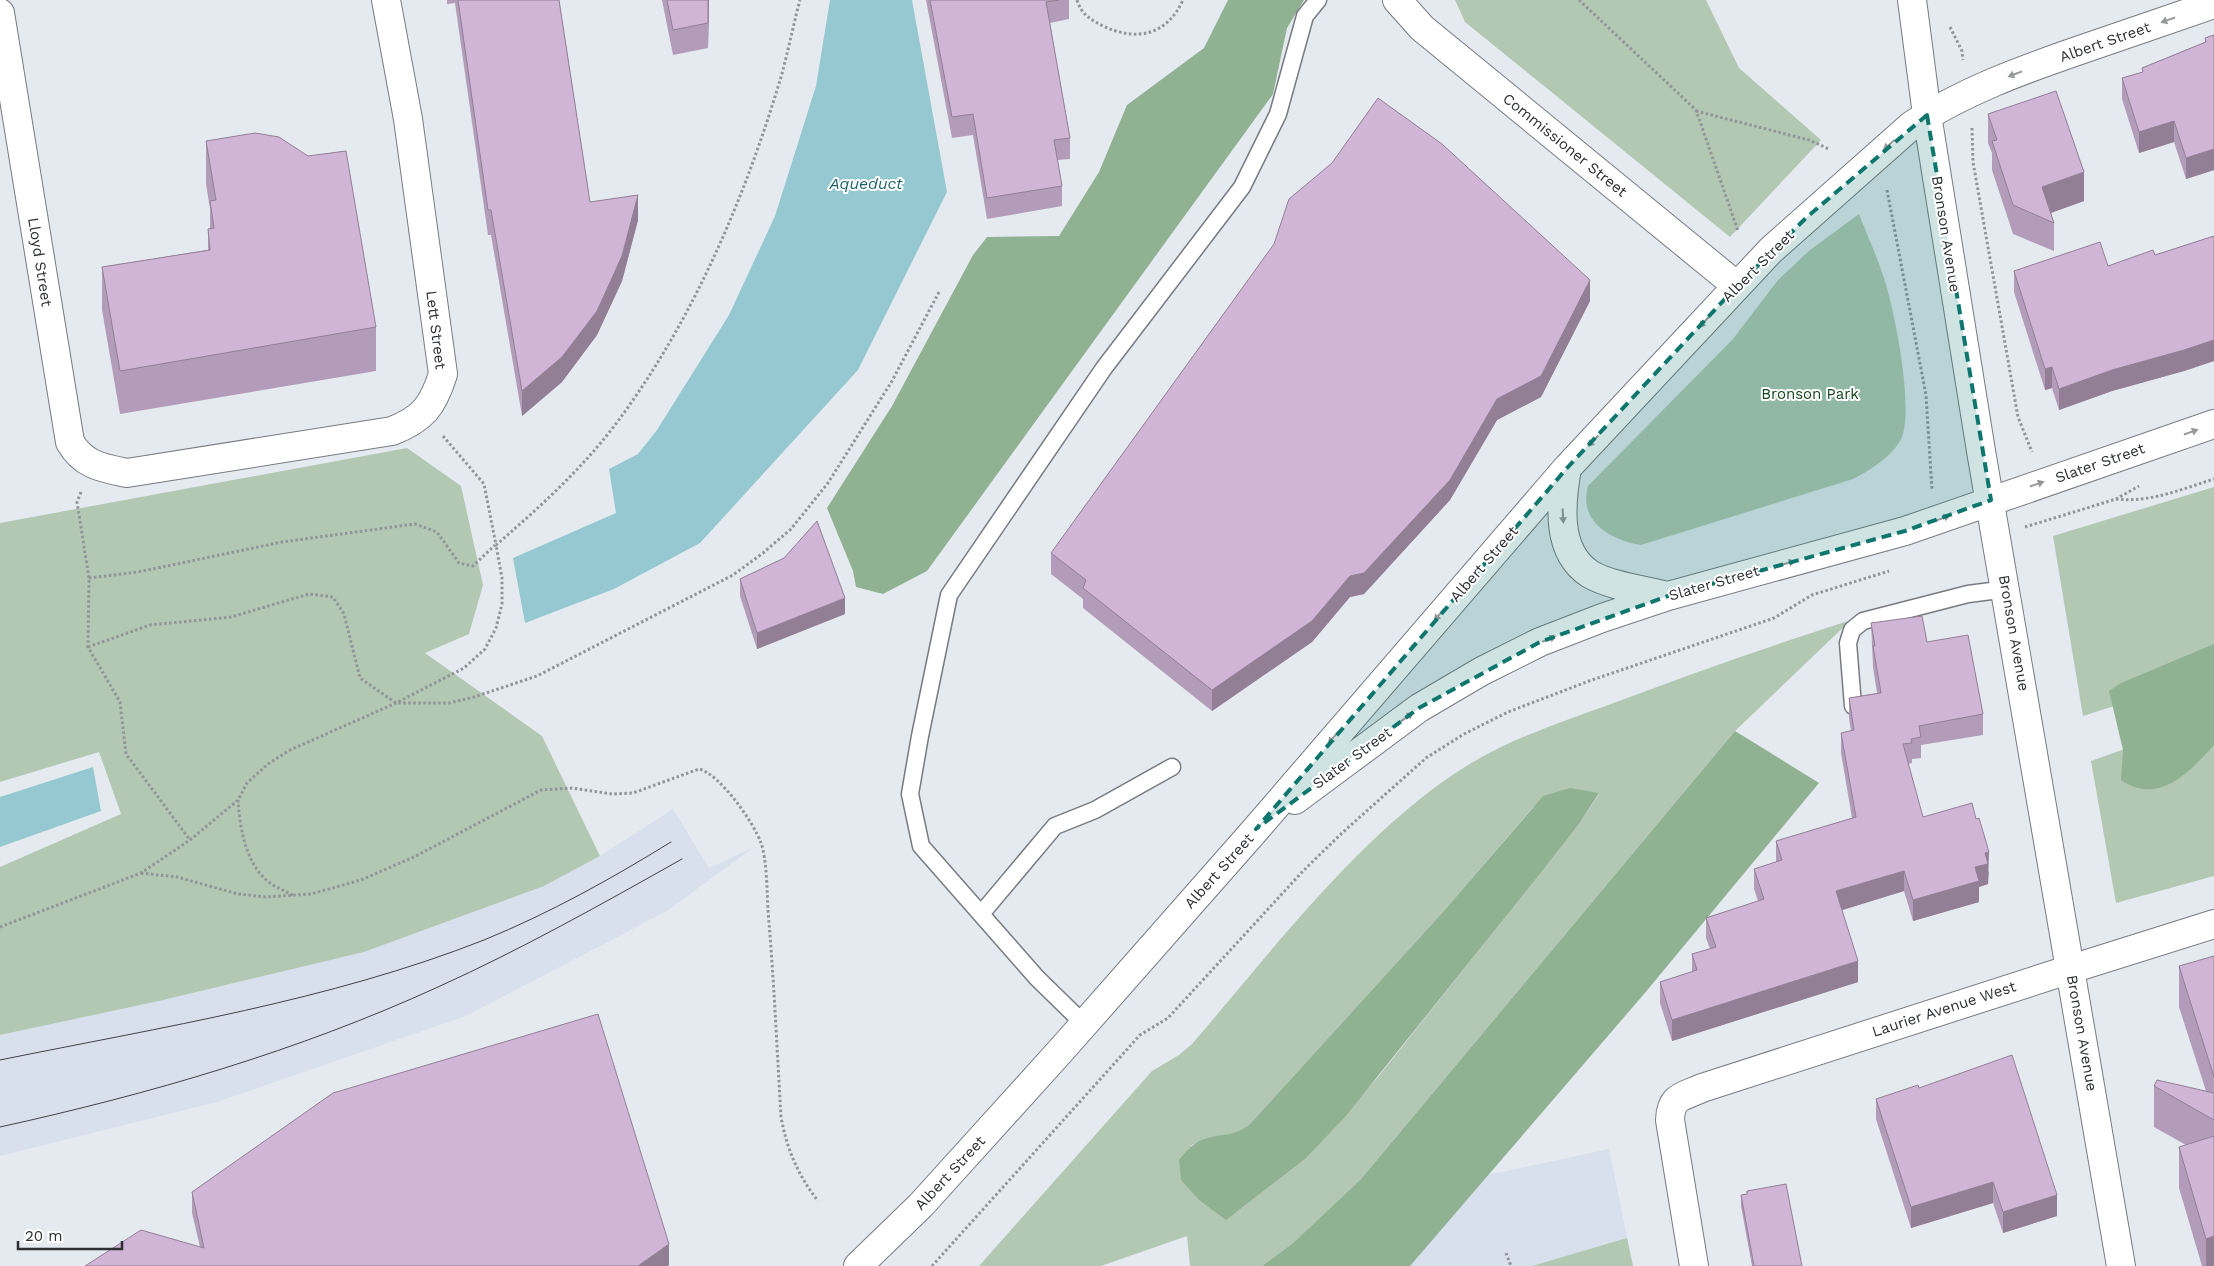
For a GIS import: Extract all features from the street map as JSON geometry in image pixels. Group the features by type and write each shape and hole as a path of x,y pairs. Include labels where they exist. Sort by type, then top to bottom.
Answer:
{"main road":[{"name":"Lett Street","path":"127,473 392,430 412,423 426,411 436,394 443,374 408,119 386,0"},
{"name":"Commissioner Street","path":"1397,0 1422,28 1737,286"},
{"name":"Bronson Avenue","path":"1912,0 1927,115 1990,500 2121,1266"},
{"name":"Albert Street","path":"858,1266 934,1190 1256,829 1567,468 1737,286 1807,217 1912,124 1968,93 2032,68 2214,4"},
{"name":"Lloyd Street","path":"0,14 70,442 77,454 92,465 127,473"},
{"name":"Slater Street","path":"1256,829 1419,708 1482,671 1540,642 1602,618 1668,596 1905,531 2214,424"},
{"path":"1567,468 1563,498 1563,524 1572,555 1591,574 1624,586 1668,596"},
{"name":"Laurier Avenue West","path":"1694,1266 1670,1120 1670,1108 1675,1100 1702,1088 2214,924"}],"lane":[{"path":"1083,1023 1036,978 921,846 910,794 949,595 1104,368 1242,187 1278,114 1305,16 1318,0"},
{"path":"1853,706 1848,643 1852,630 1863,621 1968,594 2006,589"},
{"path":"981,914 1055,826 1095,810 1172,767"}],"path":[{"path":"89,578 138,572 282,542 415,524 437,532 459,563 472,566 542,506 578,468 617,422 673,337 702,281 747,176 780,78 800,0"},
{"path":"1077,0 1084,14 1096,23 1127,34 1144,34 1158,29 1171,20 1183,0"},
{"path":"1579,0 1696,110 1738,231"},
{"path":"1948,22 1962,51 1964,64"},
{"path":"1696,110 1809,140 1829,149"},
{"path":"1971,122 1976,182 2018,417 2026,440"},
{"path":"1888,195 1926,395 1931,483"},
{"path":"88,647 150,625 231,617 309,594 333,597 344,614 360,678 396,703 450,703 537,676 733,576 764,553 791,529 828,484 892,381 939,292"},
{"path":"0,927 141,872 190,840 238,800 247,783 268,764 290,750 396,703 464,668 484,649 496,628 502,604 502,578 484,484 448,444 426,411"},
{"path":"92,465 77,502 89,578 88,647 120,702 126,754 190,840"},
{"path":"2038,523 2116,499 2134,501 2150,498 2214,479"},
{"path":"932,1266 1140,1035 1168,1018 1303,871 1398,781 1426,758 1464,734 1508,712 1589,681 1774,618 1812,596 1896,569"},
{"path":"141,872 178,878 238,894 296,896 325,891 376,873 416,856 541,790 572,788 612,794 633,793 699,768 710,773 740,806 762,845 773,971 782,1125 793,1163 802,1181 818,1202"},
{"path":"238,800 240,829 257,869 272,884 296,896"},
{"path":"1506,1253 1511,1266"}],"highlighted area":[{"path":"1927,115 1991,500 1905,531 1668,596 1540,642 1419,708 1256,829 1567,468 1737,286 1807,217"}],"shaded area":[{"path":"673,809 709,868 754,847 667,911 466,1016 217,1102 0,1156 0,1035 159,1001 364,952 544,886 600,856"},
{"path":"1609,1149 1633,1266 1363,1266 1395,1195"}],"green space":[{"path":"1228,0 1304,0 1287,28 1273,94 927,571 883,594 856,587 853,571 827,508 892,406 973,255 987,237 1059,236 1099,172 1127,105 1204,48"},
{"path":"1455,0 1706,0 1739,68 1821,140 1730,237 1465,22"},
{"name":"Bronson Park","path":"1859,214 1884,278 1893,312 1902,361 1906,409 1904,428 1896,447 1879,463 1853,479 1641,545 1630,543 1608,534 1592,519 1588,510 1586,499 1588,486 1733,339 1778,280 1810,250"},
{"path":"407,448 461,486 483,585 469,634 425,653 542,736 600,856 544,886 364,952 159,1001 0,1035 0,867 121,814 99,752 0,782 0,523"},
{"path":"2214,487 2214,674 2083,716 2053,536"},
{"path":"1851,620 1735,731 1361,1179 1293,1243 1262,1266 1190,1266 1187,1236 1101,1266 979,1266 1152,1071 1179,1055 1192,1044 1290,928 1362,851 1400,815 1439,784 1480,758 1528,735 1700,671","holes":["1599,794 1579,824 1378,1077 1305,1158 1190,1146 1207,1138 1238,1133 1249,1125 1442,913 1533,807"]},
{"path":"2214,644 2214,745 2184,775 2160,787 2148,789 2135,787 2121,780 2123,750 2109,691 2121,683"},
{"path":"2214,717 2214,876 2116,903 2091,761"},
{"path":"1735,731 1819,783 1644,994 1410,1266 1262,1266 1293,1243 1361,1179"},
{"path":"1570,788 1599,793 1579,824 1345,1117 1306,1158 1226,1220 1199,1200 1181,1180 1179,1160 1185,1153 1203,1139 1233,1133 1249,1125 1442,913 1543,796"},
{"path":"1627,1238 1633,1266 1532,1266"}],"water":[{"name":"Aqueduct","path":"830,0 912,0 947,192 858,370 700,543 614,589 525,623 513,558 616,513 609,469 638,454 657,430 729,315 775,216 816,86"},
{"path":"93,767 101,811 0,847 0,797"}],"building":[{"path":"458,0 559,0 590,202 638,195 622,256 597,311 562,357 522,391 491,210 488,210"},
{"path":"667,0 708,0 708,23 673,30"},
{"path":"930,0 1059,0 1046,2 1070,138 1054,140 1062,186 987,198 973,114 952,117"},
{"path":"2214,35 2214,149 2186,158 2174,121 2139,132 2122,78 2143,72 2142,68 2206,42 2205,38"},
{"path":"2056,91 2084,172 2042,187 2054,223 2013,205 1992,141 1997,140 1988,114"},
{"path":"1378,98 1442,144 1590,280 1541,376 1497,399 1450,480 1364,573 1350,576 1312,621 1212,690 1083,588 1086,580 1051,553 1274,244 1289,199 1332,163"},
{"path":"255,133 279,137 308,156 346,151 376,327 120,371 102,267 210,250 208,229 214,228 210,201 216,200 206,141"},
{"path":"2214,236 2214,340 2112,370 2059,389 2052,367 2045,369 2014,271 2100,242 2108,266 2153,250 2155,255"},
{"path":"817,521 845,598 757,633 740,579 784,558"},
{"path":"1922,616 1927,642 1968,635 1983,714 1919,726 1921,737 1911,739 1912,743 1903,744 1923,817 1972,803 1976,819 1979,818 1989,852 1985,853 1988,864 1975,867 1979,881 1913,900 1904,871 1836,891 1858,961 1672,1020 1660,982 1697,970 1692,954 1716,947 1706,918 1764,899 1754,869 1782,860 1776,841 1856,817 1841,733 1854,730 1849,698 1881,693 1871,623"},
{"path":"2214,956 2214,1077 2179,966"},
{"path":"598,1014 669,1244 638,1266 85,1266 141,1230 204,1248 192,1192 333,1093"},
{"path":"2012,1055 2057,1195 2003,1212 1993,1182 1911,1207 1876,1099 1918,1085 1919,1088"},
{"path":"2157,1080 2214,1093 2214,1120 2154,1086"},
{"path":"2214,1136 2214,1236 2206,1239 2179,1147"},
{"path":"1786,1184 1802,1266 1754,1266 1741,1195 1747,1194 1747,1191"}],"tram line":[{"path":"0,1060 245,1010 366,980 425,961 484,940 533,919 603,882 671,842"},
{"path":"0,1127 168,1085 223,1069 332,1031 438,987 531,942 682,859"}]}
